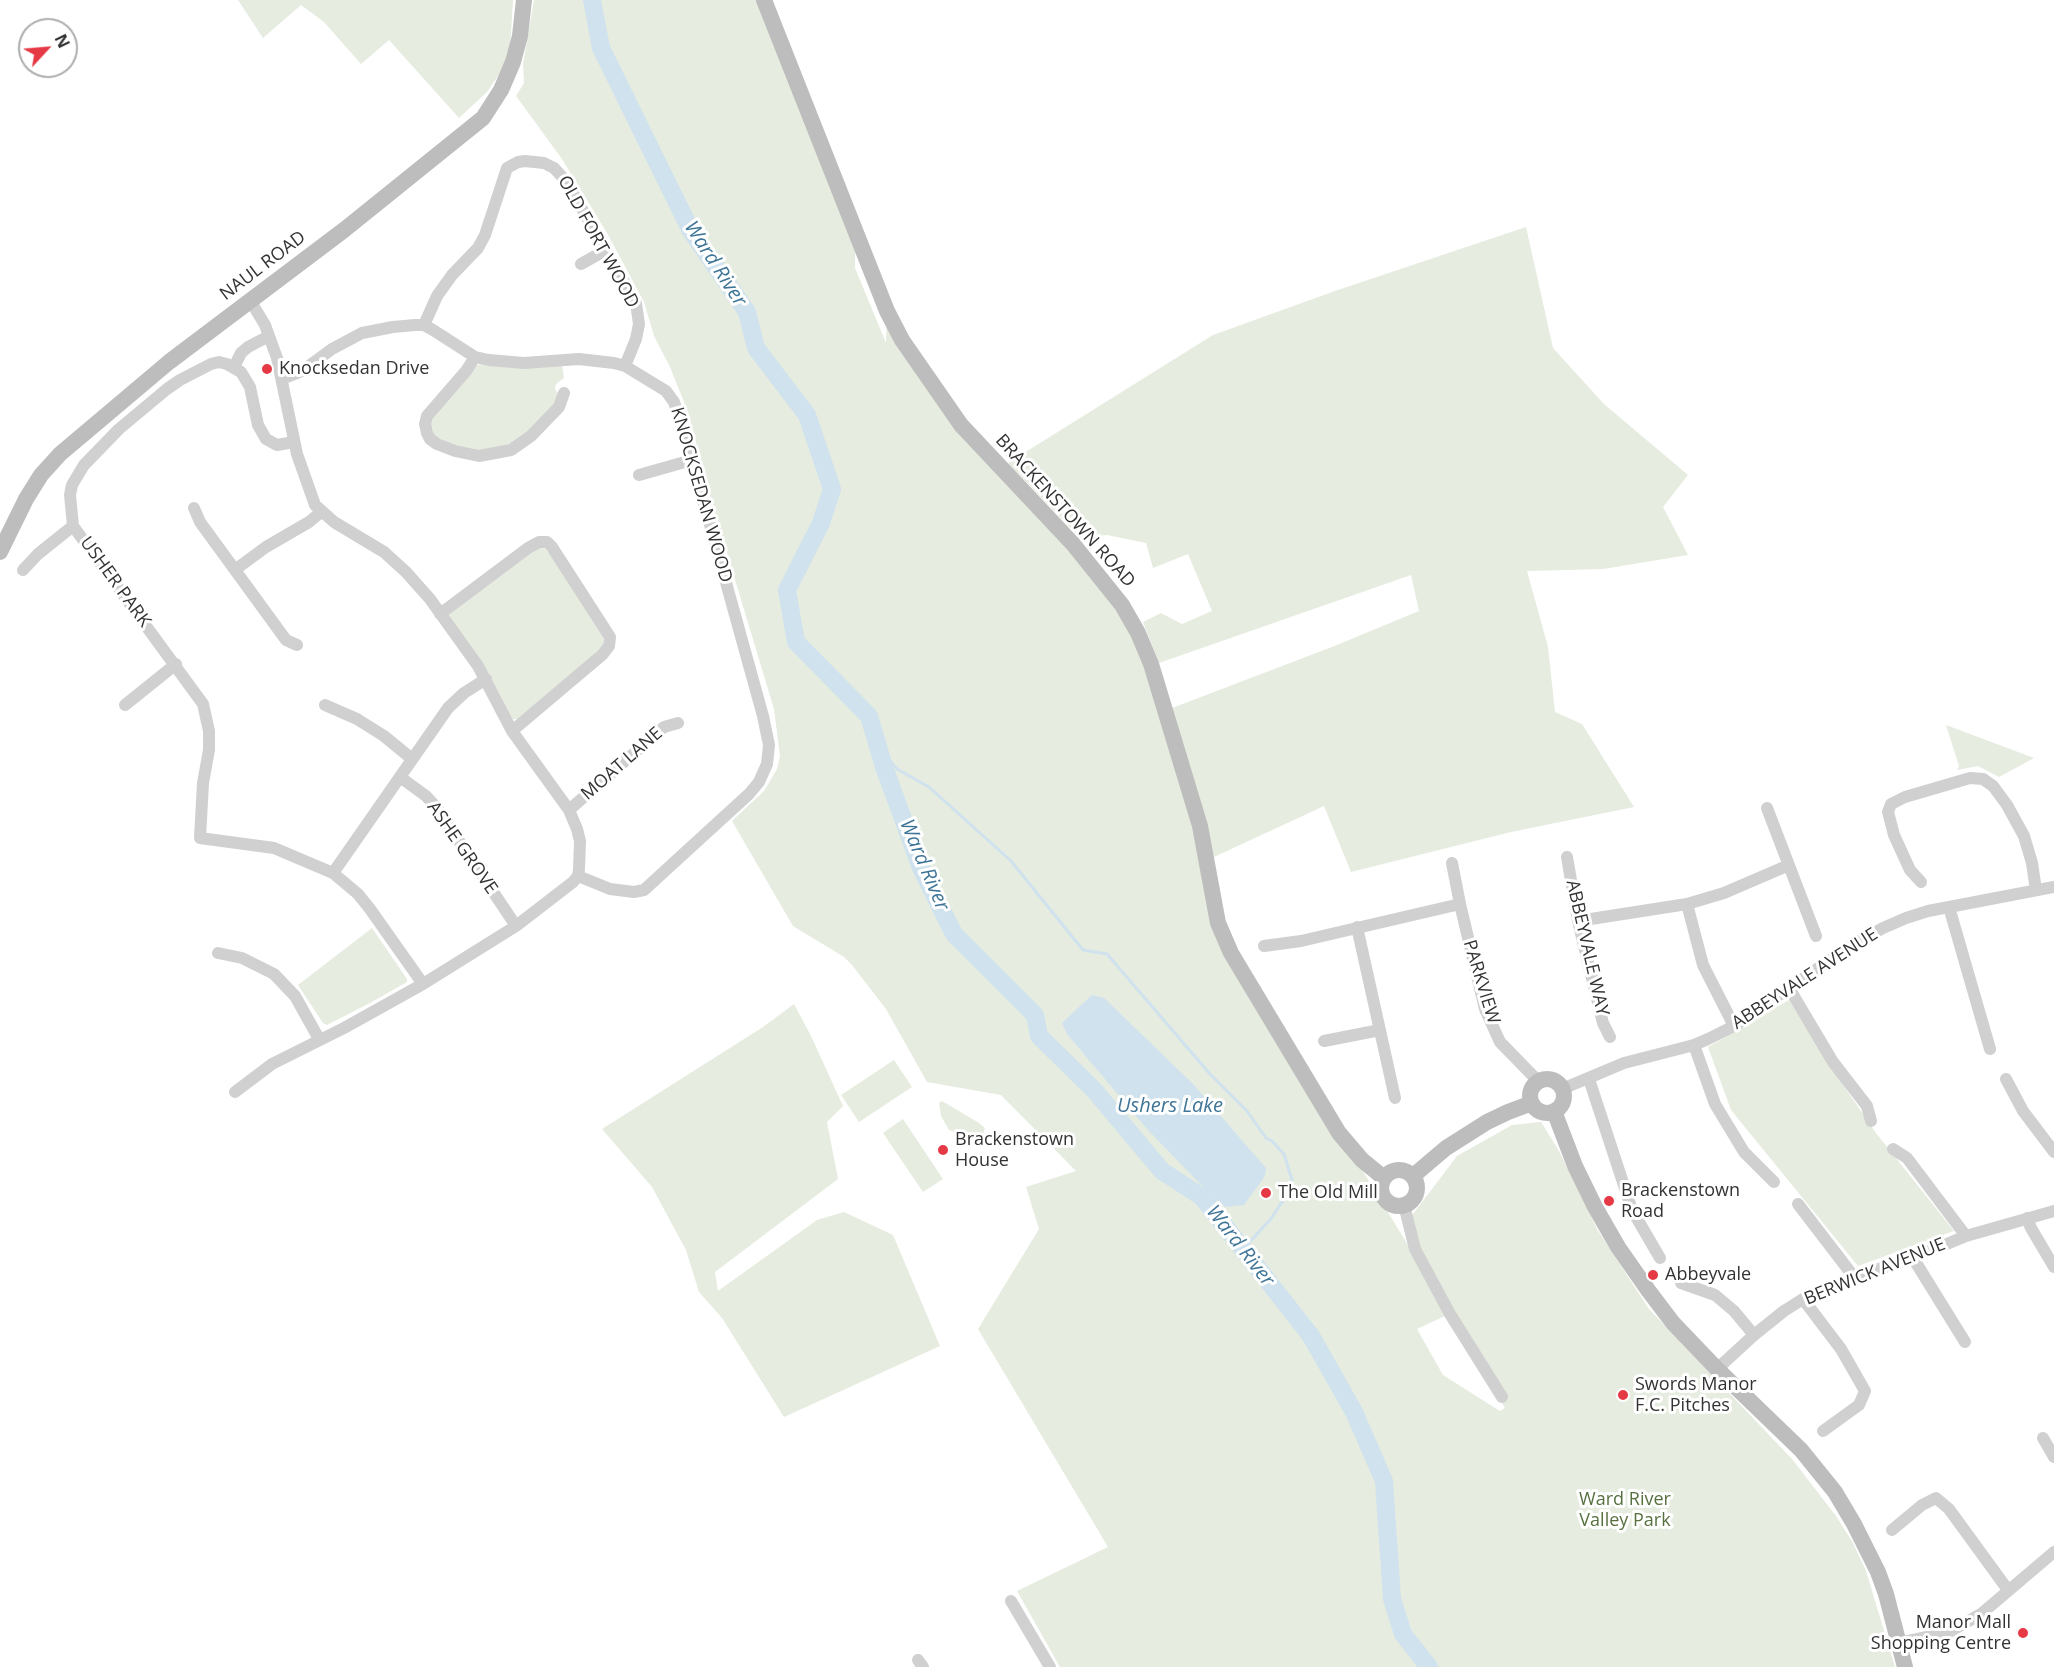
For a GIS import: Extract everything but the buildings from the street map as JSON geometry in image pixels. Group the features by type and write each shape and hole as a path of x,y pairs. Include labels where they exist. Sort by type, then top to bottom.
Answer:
{"street":[{"name":"NAUL ROAD","path":"0,552 26,499 41,475 60,454 169,362 344,230 483,118 501,90 513,62 520,36 524,0"},
{"name":"BRACKENSTOWN ROAD","path":"764,0 887,311 915,359 961,425 1073,544 1122,605 1138,633 1151,664 1200,826 1218,923 1231,953 1339,1133 1362,1160 1384,1178"},
{"name":"OLD FORT WOOD","path":"424,325 437,296 452,275 478,248 485,235 507,168 518,162 544,163 561,173 636,303 639,324 636,339 625,366"},
{"path":"581,264 606,250"},
{"path":"235,1092 258,1073 423,984 516,927 565,890 578,876 580,841 569,810 512,731 486,679 440,614 406,572 384,552 321,512 311,496 294,442 282,379 269,336 262,318 250,300"},
{"path":"282,379 302,371 332,349 362,333 404,325 424,325"},
{"name":"KNOCKSEDAN WOOD","path":"424,325 475,357 506,363 579,359 625,366 666,391 679,414 692,459 763,716 769,745 768,764 759,782 748,794 644,890 634,892 610,889 578,876"},
{"path":"269,336 241,353 234,367 241,372 250,387 258,425 266,439 277,445 294,442"},
{"path":"475,357 466,371 427,416 425,424 427,433 430,439 437,444 479,456 511,450 531,436 559,407 564,393"},
{"name":"USHER PARK","path":"234,367 219,362 180,380 99,448 84,465 72,485 70,504 73,526 203,704 210,731 203,783 200,838 274,848 333,873"},
{"path":"639,475 692,459"},
{"path":"194,508 200,522 286,640 297,645"},
{"path":"236,569 321,512"},
{"path":"23,570 38,554 73,526"},
{"path":"440,614 528,548 539,542 547,542 610,637 609,646 602,655 512,731"},
{"path":"125,705 176,664"},
{"path":"423,984 358,894 333,873 448,708 464,693 486,679"},
{"path":"325,705 357,719 384,736 412,759"},
{"name":"MOAT LANE","path":"569,810 664,727 678,723"},
{"name":"ASHE GROVE","path":"400,777 426,796 437,808 516,927"},
{"path":"1922,882 1910,870 1894,835 1888,812 1891,804 1905,797 1970,778 1983,779 1993,786 2007,805 2024,837 2032,863 2036,890"},
{"path":"1767,808 1816,936"},
{"name":"ABBEYVALE WAY","path":"1567,856 1578,921 1603,1023 1610,1037"},
{"name":"PARKVIEW","path":"1452,863 1485,1009 1500,1042 1538,1081"},
{"path":"1578,921 1687,904 1724,893 1789,865"},
{"name":"ABBEYVALE AVENUE","path":"1562,1089 1624,1063 1694,1045 1734,1026 1849,947 1883,928 1928,911 2054,887"},
{"path":"1264,946 1301,941 1460,904"},
{"path":"1687,904 1703,965 1734,1026"},
{"path":"1949,908 1990,1049"},
{"path":"1357,927 1395,1098"},
{"path":"218,953 242,958 274,974 295,996 319,1039"},
{"path":"1789,988 1833,1062 1867,1106 1871,1121"},
{"path":"1324,1041 1380,1030"},
{"path":"1694,1045 1715,1104 1744,1152 1774,1182"},
{"path":"1544,1079 1555,1081 1562,1089 1562,1104 1554,1111 1539,1111 1532,1103 1531,1089 1538,1081 1544,1079"},
{"path":"1588,1079 1632,1210 1660,1258"},
{"path":"2006,1079 2022,1111 2054,1152"},
{"path":"1413,1176 1446,1148 1487,1122 1532,1103"},
{"path":"1554,1111 1575,1166 1595,1207 1618,1248 1672,1323 1801,1450 1835,1492 1878,1572 1905,1667"},
{"path":"1893,1149 1907,1158 1966,1236"},
{"path":"1398,1169 1404,1170 1416,1181 1417,1193 1404,1205 1395,1205 1386,1200 1381,1189 1384,1178 1398,1169"},
{"path":"1798,1204 1854,1277"},
{"path":"1404,1205 1415,1249 1450,1314 1502,1397"},
{"name":"BERWICK AVENUE","path":"1717,1369 1754,1335 1803,1299 1854,1277 1913,1258 1966,1236 2054,1211"},
{"path":"2027,1218 2054,1267"},
{"path":"1913,1258 1965,1342"},
{"path":"1681,1283 1715,1295 1734,1311 1754,1335"},
{"path":"1803,1299 1841,1349 1865,1391 1859,1405 1823,1431"},
{"path":"2043,1438 2054,1457"},
{"path":"1892,1530 1922,1505 1936,1498 1949,1509 2008,1590"},
{"path":"1898,1643 1949,1632 1981,1614 2054,1552"},
{"path":"1011,1601 1050,1667"}],"green space":[{"path":"238,0 513,0 510,49 502,70 487,92 459,118 389,40 361,64 324,22 301,5 263,38"},
{"name":"Ward River Valley Park","path":"534,0 760,0 855,249 855,268 886,343 887,311 957,419 1073,544 1151,664 1218,923 1257,997 1442,1301 1415,1249 1410,1218 1457,1156 1512,1125 1541,1122 1559,1151 1597,1229 1649,1309 1792,1459 1836,1516 1853,1543 1866,1571 1895,1667 1060,1667 1017,1591 1108,1547 978,1329 1039,1229 1026,1187 1076,1171 1001,1095 927,1082 886,1009 852,965 844,957 793,926 732,821 764,791 777,769 780,756 774,709 714,510 688,412 670,367 654,336 644,302 607,233 562,159 516,96 524,83 523,64","holes":["1449,1314 1505,1408 1500,1411 1443,1375 1417,1329"]},
{"path":"1526,227 1553,348 1604,404 1688,475 1663,507 1688,555 1603,569 1527,571 1548,647 1555,712 1582,724 1634,807 1511,832 1351,872 1324,806 1214,857 1172,708 1419,611 1411,575 1159,663 1143,622 1161,613 1182,624 1212,611 1188,554 1153,568 1146,543 1107,535 1080,538 1008,463 1213,335 1335,291"},
{"path":"477,365 501,367 562,365 564,378 556,384 555,389 561,397 544,417 519,440 503,446 476,451 451,444 435,436 430,424 433,416"},
{"path":"539,547 551,555 603,637 603,644 594,655 517,719 512,719 449,615 450,611"},
{"path":"1946,725 2034,758 1999,777 1978,766 1957,770 1959,766"},
{"path":"372,928 407,982 327,1025 323,1023 298,985"},
{"path":"1789,1000 1826,1060 1876,1133 1954,1231 1858,1266 1731,1110 1708,1047"},
{"path":"794,1004 843,1106 827,1122 838,1179 715,1272 718,1291 817,1220 844,1212 893,1235 940,1346 784,1417 722,1318 699,1292 686,1250 652,1187 602,1129 763,1027"},
{"path":"894,1060 912,1087 859,1122 841,1095"},
{"path":"942,1101 985,1128 982,1137 971,1139 949,1130 941,1116 939,1103"},
{"path":"903,1119 943,1179 923,1192 883,1133"}],"water":[{"name":"Ushers Lake","path":"1092,995 1104,998 1193,1084 1266,1168 1265,1176 1244,1205 1225,1207 1210,1194 1147,1129 1067,1034 1062,1023"}],"waterway":[{"name":"Ward River","path":"592,0 601,48 691,231 747,312 756,348 807,415 832,489 821,523 787,590 796,642 869,716 884,767 921,868 954,934 1035,1015 1039,1036 1094,1090 1162,1171 1202,1197 1311,1336 1354,1412 1384,1481 1392,1599 1403,1634 1429,1667"},
{"path":"878,746 897,769 929,787 1011,861 1083,950 1107,954 1210,1074 1247,1111 1266,1138 1284,1154 1292,1180 1284,1199 1270,1220 1242,1250"}],"place":[{"name":"Knocksedan Drive","path":"267,369"},
{"name":"Brackenstown House","path":"943,1150"},
{"name":"The Old Mill","path":"1266,1193"},
{"name":"Brackenstown Road","path":"1609,1201"},
{"name":"Abbeyvale","path":"1653,1275"},
{"name":"Swords Manor F.C. Pitches","path":"1623,1395"},
{"name":"Manor Mall Shopping Centre","path":"2023,1633"}]}
